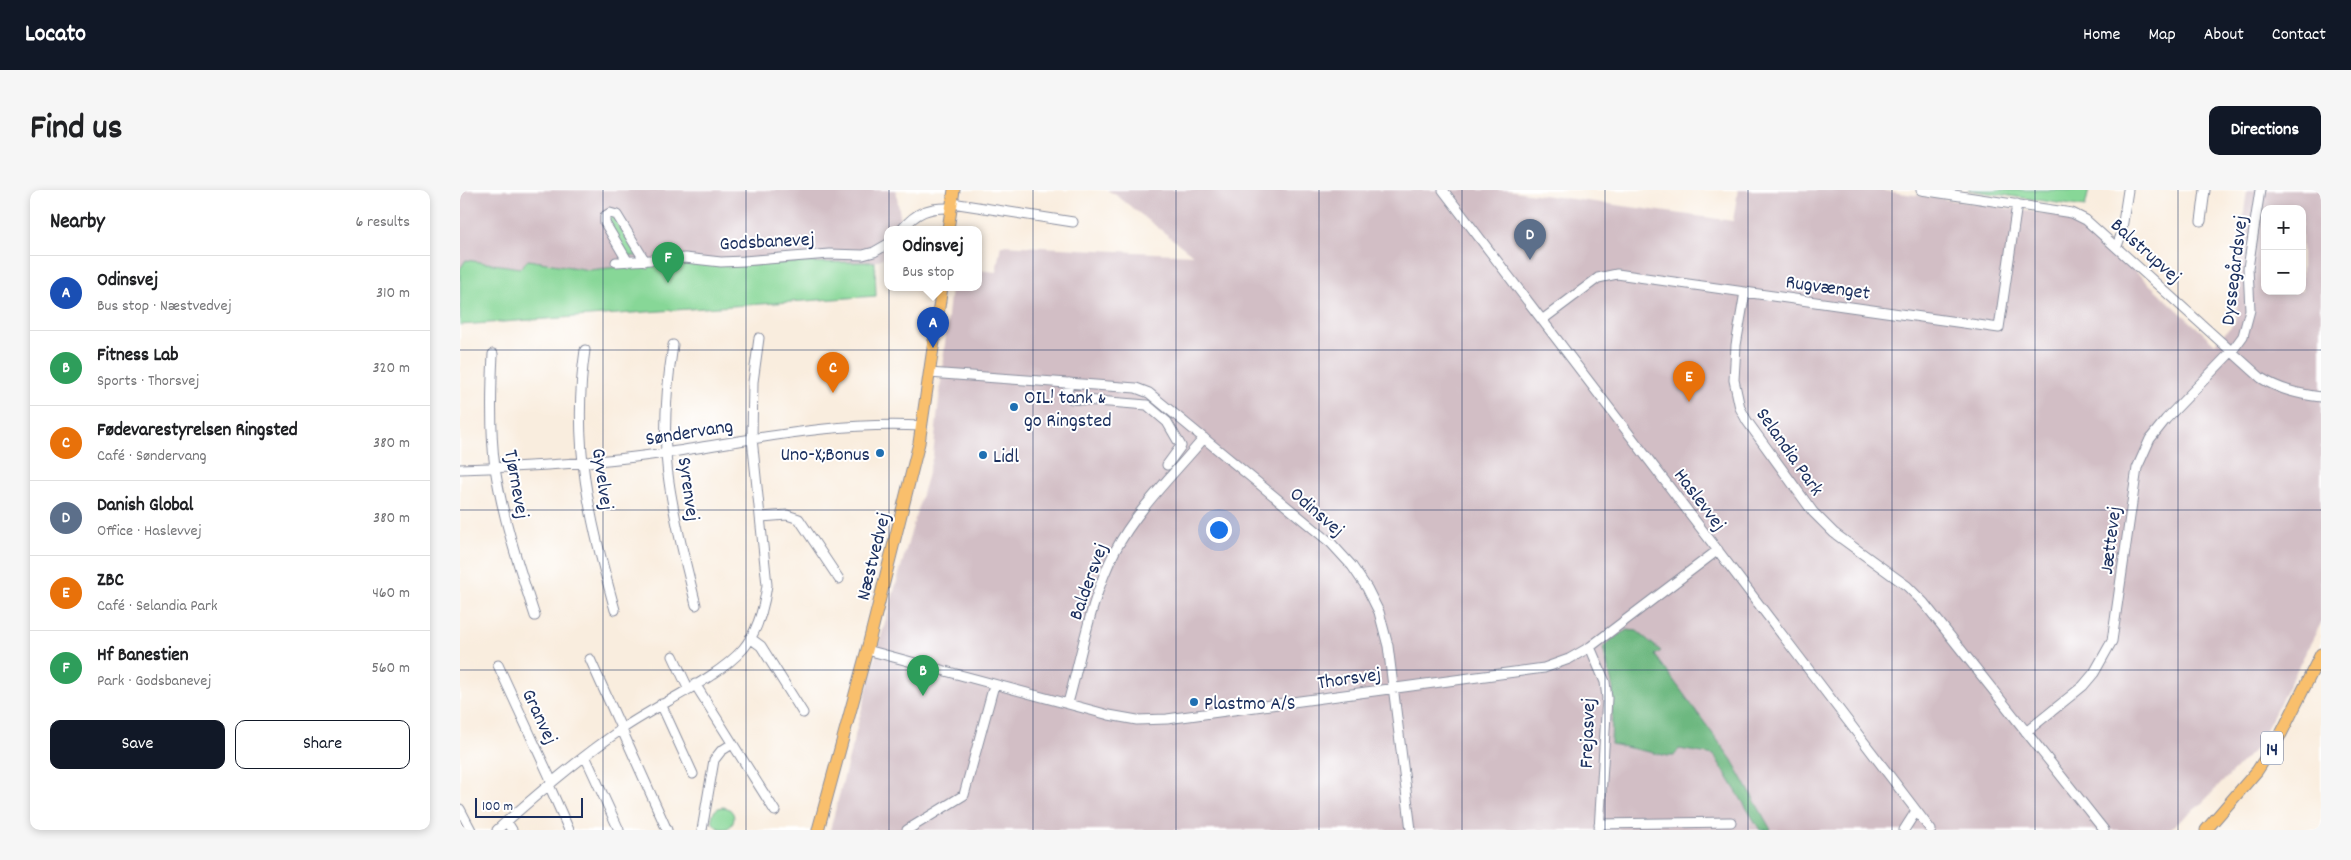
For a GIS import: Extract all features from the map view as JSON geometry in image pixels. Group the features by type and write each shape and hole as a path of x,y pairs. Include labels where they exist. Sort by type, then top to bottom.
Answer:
{"main road":[{"path":"948,226 954,190"},
{"name":"Næstvedvej","path":"818,830 914,467 922,426 941,291"},
{"name":"14","path":"2206,830 2234,800 2272,749 2321,654"}],"street":[{"name":"Haslevvej","path":"1442,190 1931,830"},
{"name":"Balstrupvej","path":"1921,190 2072,212 2086,220 2117,246 2261,378 2293,393 2321,397"},
{"path":"2117,246 2121,235 2128,190"},
{"path":"2201,221 2205,190"},
{"name":"Dyssegårdsvej","path":"2232,351 2243,336 2248,321 2248,268 2260,190"},
{"name":"Rugvænget","path":"1542,320 1598,278 1617,274 1999,328 2017,204"},
{"path":"905,226 921,212 928,209 951,206 1073,222"},
{"path":"628,262 604,223 605,216 610,213 617,215 645,261"},
{"name":"Godsbanevej","path":"616,262 685,258 721,262 744,262 829,254 863,255 884,246"},
{"name":"Selandia Park","path":"1745,292 1735,355 1734,380 1740,408 1747,421 1813,512 1834,533 1907,586 1924,603 2026,732"},
{"path":"498,830 550,783 585,756 622,729 735,657 750,638 761,615 767,585 752,438 753,382 760,338"},
{"name":"Syrenvej","path":"673,346 667,382 666,452 668,481 696,605"},
{"name":"Gyvelvej","path":"585,350 579,388 582,462 593,526 614,610"},
{"name":"Jættevej","path":"2026,732 2083,686 2094,672 2112,641 2135,478 2143,451 2166,419 2232,351"},
{"name":"Tjørnevej","path":"494,354 491,397 496,468 513,548 535,616"},
{"name":"Odinsvej","path":"929,373 1136,388 1149,393 1331,543 1352,566 1367,588 1379,612 1388,646 1411,830"},
{"path":"1069,383 1068,394 1072,399 1147,406 1160,416 1167,422 1181,446 1167,465"},
{"path":"1160,416 1167,408"},
{"name":"Søndervang","path":"460,469 582,462 666,452 847,425 922,426"},
{"name":"Baldersvej","path":"1068,704 1101,583 1114,552 1134,521 1204,438"},
{"path":"760,517 787,515 800,519 839,579"},
{"name":"Thorsvej","path":"867,650 1109,715 1137,720 1167,719 1544,668 1569,659 1590,647 1718,550"},
{"path":"750,638 761,646 803,713"},
{"name":"Frejasvej","path":"1590,647 1605,682 1607,698 1599,827 1731,822"},
{"path":"673,656 775,812"},
{"path":"590,659 667,830"},
{"name":"Granvej","path":"498,666 569,830"},
{"path":"907,830 964,795 994,685"},
{"path":"661,704 692,774"},
{"path":"2026,732 2104,830"},
{"path":"702,830 714,760 721,751 732,744"},
{"path":"585,756 619,830"},
{"path":"460,809 471,830"},
{"path":"1908,828 1916,811"},
{"path":"506,822 512,830"}],"shaded area":[{"path":"460,190 896,190 902,226 884,226 884,257 875,262 649,264 589,270 528,260 520,268 466,260 460,269"},
{"path":"1107,190 1507,190 1733,221 1738,190 1879,190 2062,216 2091,231 2215,344 2235,322 2237,305 2235,280 2247,190 2321,190 2321,623 2257,747 2200,805 2168,830 830,830 880,640 933,456 951,291 982,291 982,270 996,272 1001,245 1193,255"}],"green space":[{"path":"1968,190 2089,190 2085,207"},
{"path":"612,215 638,256 628,256 608,223 608,217"},
{"path":"466,260 520,268 528,260 589,270 649,264 875,262 876,296 460,325 460,269"},
{"path":"1627,630 1637,631 1661,651 1655,655 1732,760 1771,830 1760,830 1714,755 1679,749 1674,756 1668,756 1611,744 1613,688 1603,648 1608,642"},
{"path":"723,807 731,810 734,818 731,826 723,829 715,826 712,818 715,810"}],"place":[{"name":"Danish Global","path":"1530,260"},
{"name":"Hf Banestien","path":"668,283"},
{"name":"Odinsvej","path":"933,348"},
{"name":"Fødevarestyrelsen Ringsted","path":"833,393"},
{"name":"ZBC","path":"1689,402"},
{"name":"OIL! tank & go Ringsted","path":"1014,407"},
{"name":"Uno-X;Bonus","path":"880,453"},
{"name":"Lidl","path":"983,455"},
{"name":"Fitness Lab","path":"923,696"},
{"name":"Plastmo A/S","path":"1194,702"}]}
